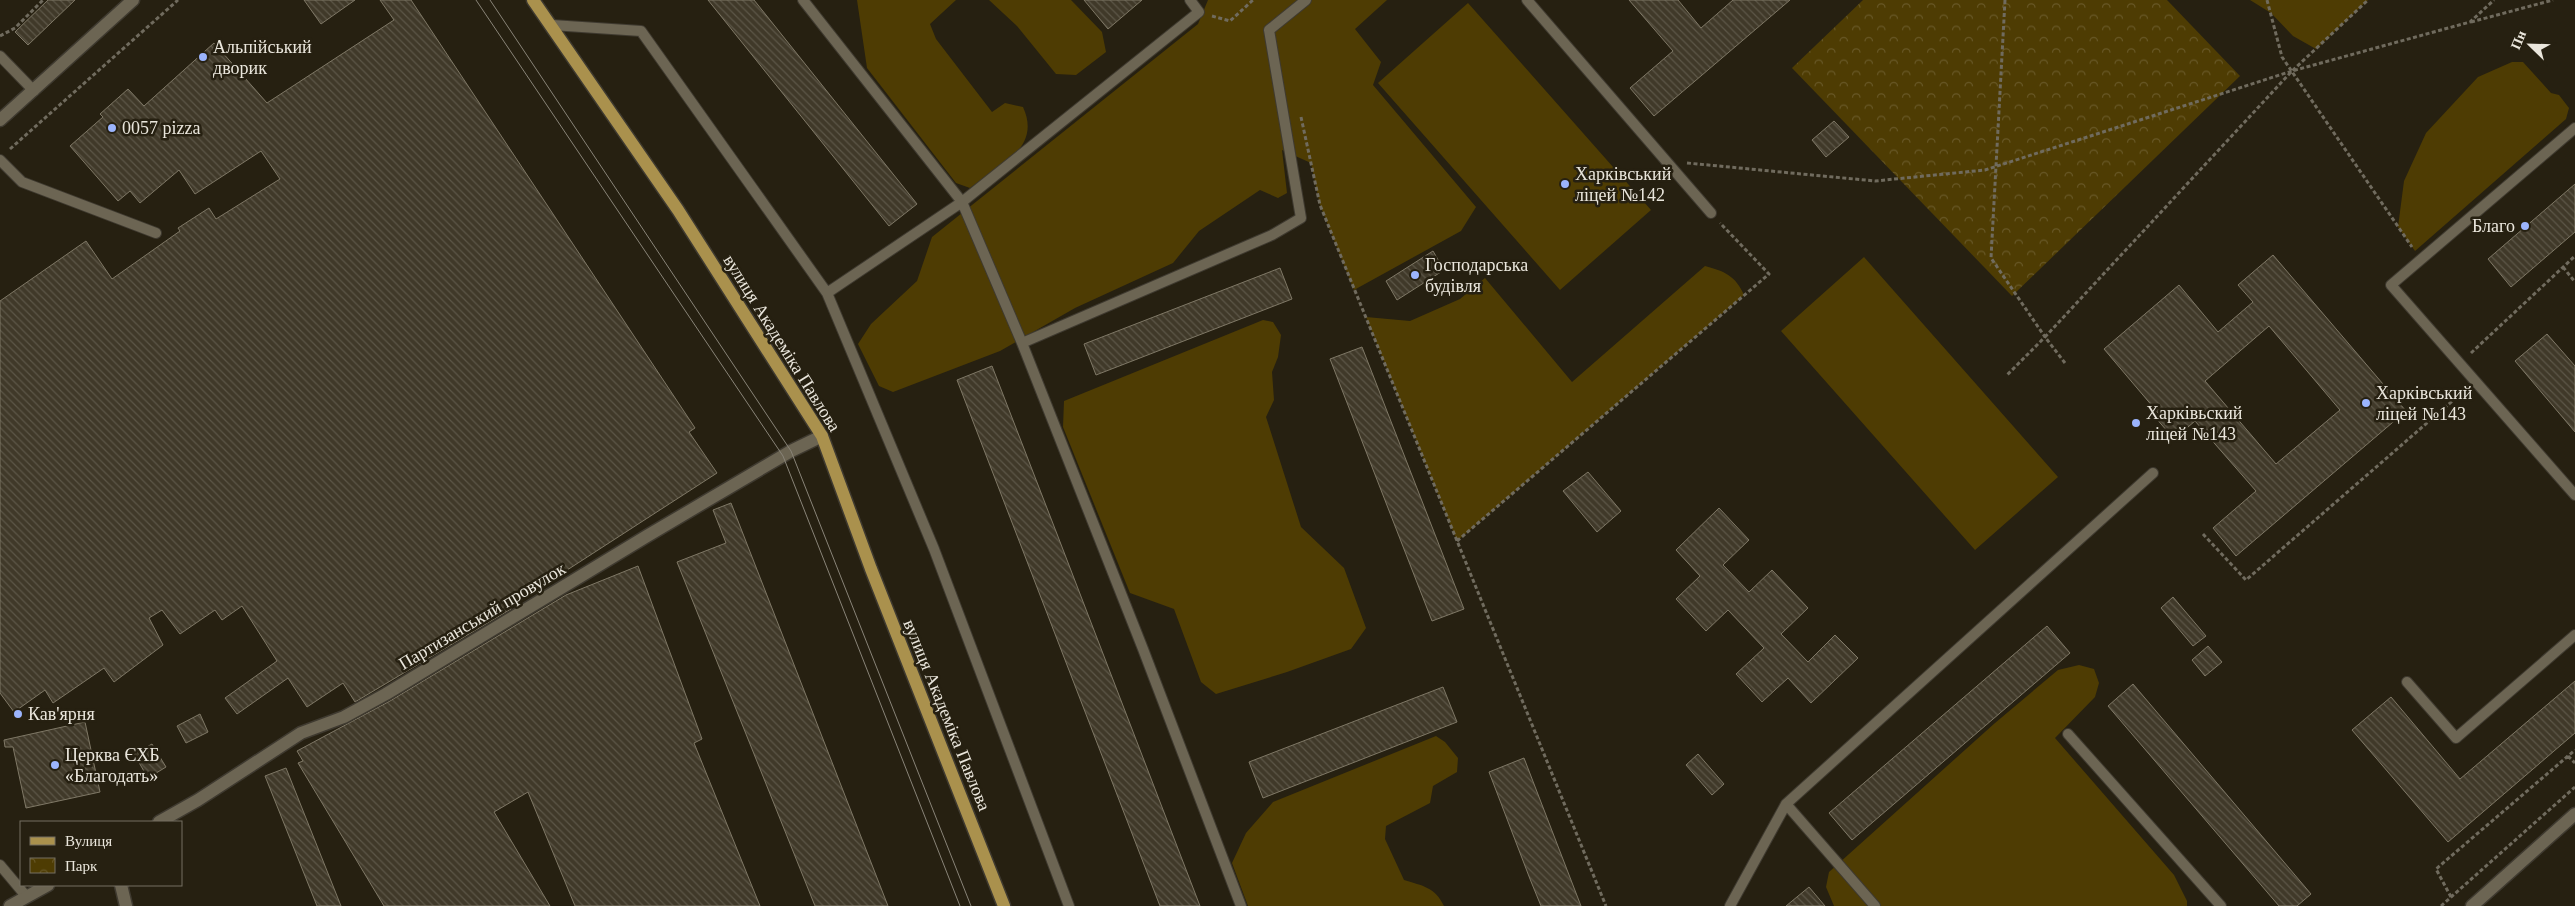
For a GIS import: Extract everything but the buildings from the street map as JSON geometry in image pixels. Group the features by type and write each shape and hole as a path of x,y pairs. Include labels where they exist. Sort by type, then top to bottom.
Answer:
{"main road":[{"name":"вулиця Академіка Павлова","path":"533,0 678,210 822,436 870,570 1004,906"}],"street":[{"path":"0,120 133,0"},
{"name":"Партизанський провулок","path":"161,821 198,800 301,732 344,717 386,694 732,486 822,436"},
{"path":"2472,906 2575,814"},
{"path":"10,906 46,886"},
{"path":"121,886 126,906"}],"lane":[{"path":"803,0 962,202 1022,343 1143,649 1241,906"},
{"path":"827,293 962,202 1199,12 1190,0"},
{"path":"1022,343 1272,235 1301,218 1269,30 1306,0"},
{"path":"1527,0 1711,213"},
{"path":"552,25 641,31 827,293 934,549 1069,906"},
{"path":"0,56 34,91"},
{"path":"2575,128 2391,286 2575,495"},
{"path":"0,160 22,182 156,233"},
{"path":"1730,906 1786,804 2153,473"},
{"path":"2407,682 2456,738 2575,635"},
{"path":"2068,734 2221,906"},
{"path":"1786,804 1875,906"},
{"path":"0,865 26,896"}],"path":[{"path":"0,36 15,28 43,0"},
{"path":"7,151 178,0"},
{"path":"1230,21 1252,0"},
{"path":"2005,0 1991,258 2045,336 2066,362"},
{"path":"2267,0 2282,58 2421,260"},
{"path":"2007,375 2292,72 2368,0"},
{"path":"2470,22 2494,0"},
{"path":"1667,162 1875,180 1985,170 2292,72 2553,0"},
{"path":"1301,115 1320,205 1606,906"},
{"path":"1457,541 1769,274 1711,213"},
{"path":"2460,364 2575,256"},
{"path":"2563,267 2575,282"},
{"path":"2203,534 2246,580 2475,382"},
{"path":"2450,897 2436,869 2575,750"},
{"path":"2568,756 2575,764"},
{"path":"2441,906 2575,787"}],"green space":[{"path":"857,0 956,0 930,24 936,39 992,112 1005,103 1023,107 1027,121 1027,134 1015,155 970,188 956,183 867,68"},
{"path":"989,0 1071,0 1102,32 1106,52 1076,75 1056,74 1017,26"},
{"path":"1208,0 1387,0 1355,29 1381,62 1373,85 1476,207 1461,231 1354,290 1320,205 1311,163 1282,150 1287,193 1278,198 1260,190 1199,231 1173,263 1075,308 1000,351 893,392 879,386 858,344 871,324 917,281 932,237 1198,24"},
{"path":"1863,0 2167,0 2240,76 2012,296 1792,68"},
{"path":"2250,0 2368,0 2316,49 2293,36 2271,13"},
{"path":"1468,3 1651,210 1560,290 1378,83"},
{"path":"2512,62 2523,62 2551,93 2559,95 2569,108 2566,119 2415,251 2398,227 2404,181 2426,133 2478,77"},
{"path":"1864,257 2058,477 1975,550 1781,331"},
{"path":"1705,266 1729,275 1737,283 1744,295 1457,541 1366,317 1410,321 1460,299 1485,278 1572,382"},
{"path":"1263,320 1273,322 1281,335 1278,357 1272,372 1274,400 1266,417 1301,527 1344,568 1366,628 1351,649 1287,672 1216,694 1201,682 1174,609 1130,593 1063,427 1064,401"},
{"path":"2079,665 2094,669 2099,683 2095,697 2055,738 2174,875 2187,901 2187,906 1834,906 1826,887 1829,872 1995,723 2058,670"},
{"path":"1436,736 1445,742 1458,758 1457,772 1433,786 1430,803 1386,826 1385,839 1404,880 1428,888 1437,895 1444,906 1248,906 1232,863 1246,833 1273,802"}],"tram line":[{"path":"476,0 783,456 960,906"},
{"path":"490,0 791,451 971,906"}],"place":[{"name":"Альпійський дворик","path":"203,57"},
{"name":"0057 pizza","path":"112,128"},
{"name":"Харківський ліцей №142","path":"1565,184"},
{"name":"Благо","path":"2525,226"},
{"name":"Господарська будівля","path":"1415,275"},
{"name":"Харківський ліцей №143","path":"2366,403"},
{"name":"Харківьский ліцей №143","path":"2136,423"},
{"name":"Кав'ярня","path":"18,714"},
{"name":"Церква ЄХБ «Благодать»","path":"55,765"}]}
